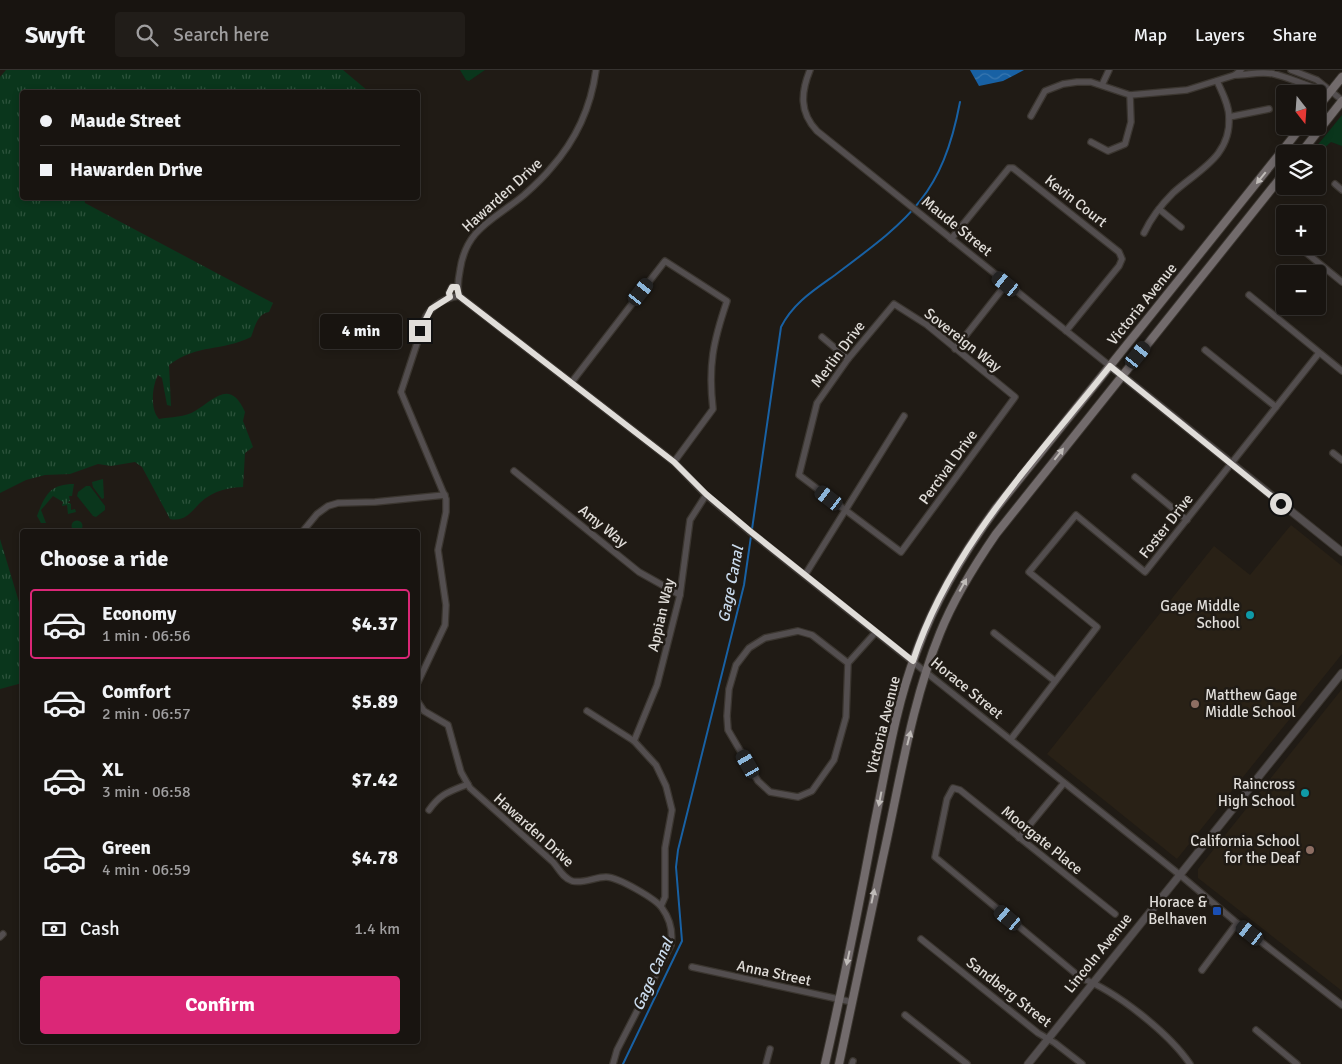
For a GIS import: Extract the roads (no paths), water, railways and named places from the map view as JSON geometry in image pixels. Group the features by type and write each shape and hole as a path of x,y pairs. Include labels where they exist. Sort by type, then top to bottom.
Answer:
{"main road":[{"path":"1326,97 1342,77"},
{"path":"1307,145 1342,100"},
{"name":"Victoria Avenue","path":"825,1064 887,764 913,661 934,609 972,541 1295,135"},
{"name":"Victoria Avenue","path":"839,1064 904,760 926,672 943,625 974,565 996,534 1276,183"}],"street":[{"name":"Hawarden Drive","path":"420,678 444,625 446,605 438,550 446,512 444,495 402,392 426,316 434,306 450,297 459,296 457,287 460,265 468,241 478,229 524,195 552,168 572,140 587,113 596,70"},
{"name":"Maude Street","path":"810,70 802,97 809,122 1006,284 1342,552"},
{"path":"1102,85 1109,70"},
{"path":"1031,116 1045,91 1077,82 1102,85 1130,95 1187,90 1217,81 1241,70"},
{"path":"1291,70 1317,80 1342,100"},
{"path":"1234,72 1273,73 1304,82 1322,91 1330,91"},
{"path":"1144,233 1159,209 1173,193 1214,160 1227,138 1229,117 1217,81"},
{"path":"1091,142 1108,152 1124,144 1132,122 1130,95"},
{"path":"1229,117 1269,109"},
{"name":"Kevin Court","path":"951,239 1009,168 1013,168 1119,252 1122,260 1119,266 1066,331"},
{"path":"1335,184 1342,190"},
{"path":"1159,209 1181,227"},
{"path":"1309,255 1342,282"},
{"path":"571,383 664,261 728,301 713,341 709,379 713,409 674,462"},
{"path":"955,350 1006,284"},
{"name":"Hawarden Drive","path":"450,297 449,293 452,287 457,287"},
{"path":"1249,295 1342,371"},
{"name":"Horace Street","path":"459,296 674,462 706,494 875,633 1011,739 1237,923 1342,1005"},
{"name":"Sovereign Way","path":"894,304 927,326 1015,397"},
{"name":"Merlin Drive","path":"894,304 848,359 817,402 799,475 901,552"},
{"path":"822,336 848,359"},
{"path":"1205,350 1276,406"},
{"name":"Foster Drive","path":"1011,739 1097,627 1029,572 1076,516 1145,572 1319,353"},
{"name":"Percival Drive","path":"901,552 1015,397"},
{"path":"805,575 904,416"},
{"path":"1333,453 1342,460"},
{"name":"Amy Way","path":"514,471 639,572 680,594"},
{"path":"1135,477 1187,520"},
{"name":"Appian Way","path":"634,741 657,685 680,594 690,520 706,494"},
{"path":"305,529 317,514 328,506 338,503 375,502 444,495"},
{"path":"848,663 812,635 798,631 765,638 749,648 736,665 729,689 728,730 758,781 770,792 798,798 812,791 834,760 846,718 848,663 875,633"},
{"path":"994,633 1055,682"},
{"name":"Lincoln Avenue","path":"1028,1064 1342,673"},
{"name":"Hawarden Drive","path":"420,705 424,711 448,725 462,772 468,784 554,862 564,877 580,881 606,877 616,878 661,906"},
{"path":"587,711 634,741 656,765 666,786 672,810 665,848 665,898 661,906 670,926 671,945 617,1050 612,1064"},
{"path":"1019,838 1064,783"},
{"path":"429,810 444,793 468,784"},
{"name":"Moorgate Place","path":"1092,982 1081,978 935,858 947,799 952,788 960,790 1115,914"},
{"path":"1202,970 1237,923"},
{"name":"Sandberg Street","path":"921,939 1038,1033 1048,1038 1082,1064"},
{"name":"Anna Street","path":"692,967 852,1002"},
{"path":"1092,982 1101,985 1167,1036 1190,1064"},
{"path":"905,1015 967,1064"},
{"path":"1256,1030 1297,1064"},
{"path":"766,1064 770,1049"}],"water":[{"path":"970,70 1024,70 1003,81 979,86"}],"waterway":[{"name":"Gage Canal","path":"623,1064 682,941 676,867 678,850 744,585 781,327 798,304 883,238 918,204 932,184 943,161 960,102"}],"place":[{"name":"Gage Middle School","path":"1250,615"},
{"name":"Matthew Gage Middle School","path":"1195,704"},
{"name":"Raincross High School","path":"1305,793"},
{"name":"California School for the Deaf","path":"1310,850"},
{"name":"Horace & Belhaven","path":"1217,911"}]}
